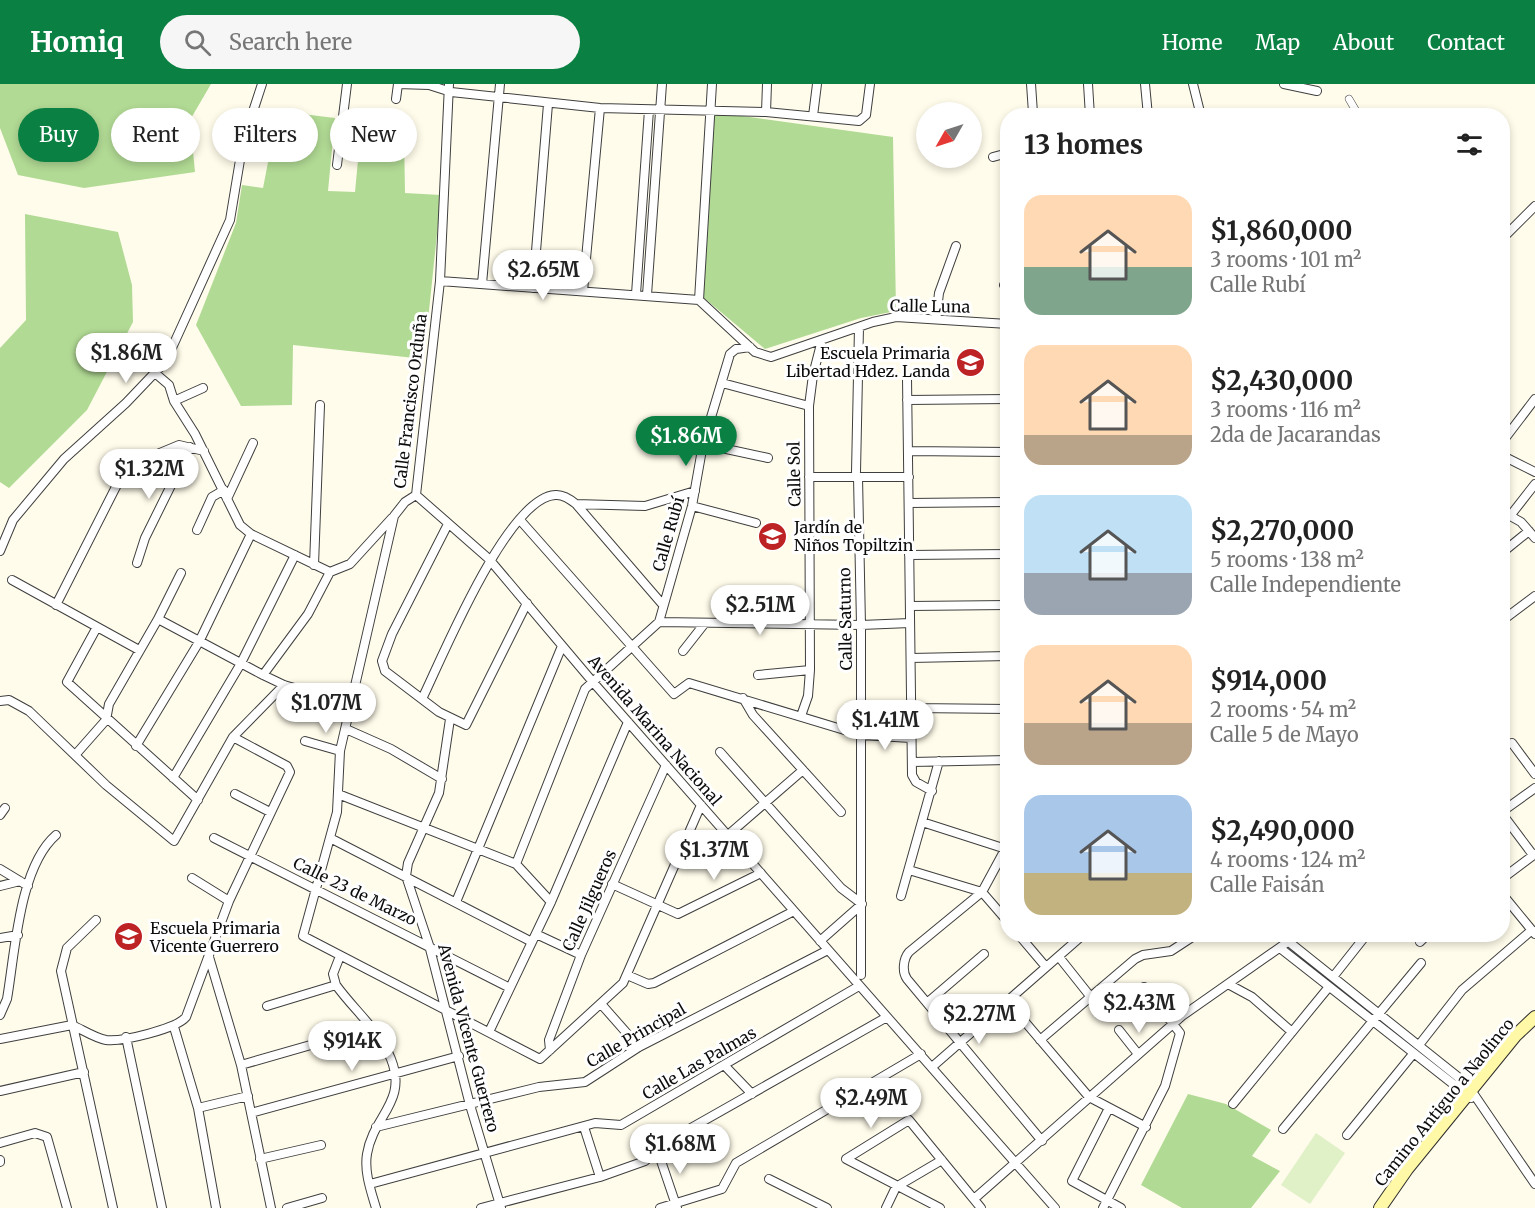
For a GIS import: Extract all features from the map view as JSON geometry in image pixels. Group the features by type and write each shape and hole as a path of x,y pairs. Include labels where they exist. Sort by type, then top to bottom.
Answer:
{"main road":[{"name":"Camino Antiguo a Naolinco","path":"1380,1208 1407,1169 1515,1036 1535,1017"}],"street":[{"path":"0,551 14,520 31,496 64,459 156,373 174,345 230,220 243,142 262,84"},
{"path":"337,165 347,84"},
{"path":"396,99 398,84 439,86 498,98 548,104 661,111 766,112 864,120 870,84"},
{"path":"482,284 501,84"},
{"path":"647,295 662,84"},
{"path":"440,281 699,300 712,84"},
{"path":"766,112 767,84"},
{"path":"813,116 817,84"},
{"path":"1031,84 1033,108"},
{"path":"1088,84 1090,108"},
{"path":"1145,84 1147,108"},
{"path":"1193,84 1199,108"},
{"path":"1284,84 1317,91"},
{"name":"Calle Francisco Orduña","path":"330,572 350,564 405,502 416,495 440,281 450,88"},
{"path":"1349,99 1354,108"},
{"path":"533,288 548,104"},
{"path":"583,291 600,108"},
{"path":"636,294 649,110"},
{"path":"993,157 1000,155"},
{"path":"1510,231 1535,206"},
{"path":"936,319 939,293 956,246"},
{"name":"Calle Luna","path":"699,300 750,347 761,355 771,357 896,317 1000,323"},
{"name":"Calle Saturno","path":"859,327 857,474 861,625 861,975"},
{"name":"Calle Sol","path":"801,716 808,696 810,670 809,406 813,375 822,340"},
{"name":"Calle Rubí","path":"659,622 692,506 703,444 732,351 750,347"},
{"path":"156,373 169,386 174,401 204,451 240,525 251,534 330,572 308,614 263,675"},
{"path":"907,378 913,708 912,775 916,782 932,791"},
{"path":"722,383 809,406"},
{"path":"174,401 203,388"},
{"path":"908,400 1000,399"},
{"path":"1510,432 1535,399"},
{"path":"314,565 320,405"},
{"path":"197,530 212,497 225,494 253,443"},
{"path":"703,444 768,458"},
{"path":"56,605 126,466 179,445 204,451"},
{"path":"137,563 145,538 190,447"},
{"path":"908,451 1000,452"},
{"path":"1510,460 1535,472"},
{"path":"809,477 857,474 909,477"},
{"path":"1510,510 1535,484"},
{"path":"576,504 645,506 695,491"},
{"name":"Avenida Marina Nacional","path":"416,495 489,559 592,681 921,1054 1051,1206"},
{"path":"422,699 489,559 520,520 536,505 553,495 569,499 576,504 663,605"},
{"path":"909,503 1000,502"},
{"path":"692,506 756,523"},
{"path":"394,516 371,610 353,705 340,751 337,812 303,936 540,1059 619,990 701,805"},
{"path":"1510,517 1532,535 1510,548"},
{"path":"520,520 674,694 689,682 861,735 911,738"},
{"path":"448,524 392,634 382,666 450,719 466,725 527,603"},
{"path":"136,746 199,642 251,534"},
{"path":"909,555 1000,554"},
{"path":"173,778 240,665 295,555"},
{"path":"76,754 106,720 109,704 158,619 181,573"},
{"path":"12,580 139,650"},
{"path":"1510,615 1535,596"},
{"path":"910,606 1000,605"},
{"path":"158,619 240,665 284,685 353,705"},
{"path":"516,864 585,689 659,622 861,625 910,622"},
{"path":"683,651 705,623"},
{"path":"97,627 67,682 106,720 198,800"},
{"path":"456,902 562,646"},
{"path":"911,658 1000,656"},
{"path":"758,675 810,670"},
{"path":"0,701 9,700 29,711 106,785 174,841 233,737 284,685"},
{"path":"743,698 753,715 841,812"},
{"path":"913,708 1000,709"},
{"path":"406,876 408,863 440,793 450,719"},
{"path":"489,1032 551,902 628,722"},
{"path":"346,729 391,749 442,779"},
{"path":"0,1039 72,1025 107,1040 174,1027 186,1017 229,901 290,768 233,737"},
{"path":"305,741 340,751"},
{"path":"1512,743 1535,774"},
{"path":"720,752 841,888 862,904 820,941"},
{"path":"912,762 1000,760"},
{"path":"901,896 939,761"},
{"name":"Calle Jilgueros","path":"550,1050 552,1031 581,955 666,765"},
{"path":"728,835 803,770"},
{"path":"1510,808 1535,788"},
{"path":"235,794 270,812"},
{"path":"338,794 516,864 551,902"},
{"path":"922,822 1000,845"},
{"path":"1510,822 1534,855 1510,873"},
{"path":"0,1015 18,935 24,884 38,859 56,835"},
{"name":"Calle 23 de Marzo","path":"214,838 510,988"},
{"path":"330,838 456,902 534,938 581,955"},
{"path":"1000,860 982,892 906,956 905,976 1042,1141"},
{"path":"0,868 24,884"},
{"path":"909,870 982,892 1000,913"},
{"path":"612,884 678,914 761,873"},
{"name":"Avenida Vicente Guerrero","path":"406,876 429,945 470,1105 501,1206"},
{"path":"192,879 229,901"},
{"path":"0,886 24,884"},
{"path":"1419,1045 1462,990 1533,932 1510,904"},
{"path":"627,975 648,984 669,977 794,911"},
{"path":"96,920 73,940 62,959 62,982 113,1208"},
{"path":"0,938 18,935"},
{"path":"1025,942 1046,967"},
{"path":"932,1067 1075,942"},
{"path":"1040,1040 1135,959 1143,955 1171,951 1185,942"},
{"path":"974,1199 1174,1023 1288,942 1419,1045 1469,1093 1479,1103 1535,1184"},
{"path":"1333,977 1361,942"},
{"path":"1280,948 1371,1022 1469,1093"},
{"name":"Calle Principal","path":"376,1127 539,1087 579,1084 639,1047 828,950"},
{"path":"928,1002 984,954"},
{"path":"340,956 333,974 336,985 390,1056 395,1074 396,1093 376,1127 367,1152 369,1184 376,1208"},
{"path":"209,957 242,1065 272,1208"},
{"path":"1059,957 1090,996"},
{"path":"1283,1129 1421,963"},
{"path":"1228,984 1252,998 1292,1032"},
{"path":"267,1006 336,985"},
{"name":"Calle Las Palmas","path":"369,1184 584,1127 602,1123 621,1125 860,986"},
{"path":"1103,1208 1165,1086 1180,1033 1144,987"},
{"path":"1233,1104 1328,988"},
{"path":"1008,1002 1089,1097 1146,1127"},
{"path":"602,1005 639,1047"},
{"path":"481,1208 501,1206 600,1177 645,1161 668,1141 887,1017"},
{"path":"174,1027 198,1108 216,1208"},
{"path":"242,1065 370,1028"},
{"path":"1119,1030 1138,1054"},
{"path":"126,1037 162,1208"},
{"path":"660,1208 677,1206 722,1189 736,1163 921,1054"},
{"path":"1347,1135 1413,1054"},
{"path":"251,1113 459,1056"},
{"path":"725,1066 752,1094"},
{"path":"0,1091 84,1072"},
{"path":"198,1108 248,1096"},
{"path":"1109,1108 1072,1181 1121,1208"},
{"path":"940,1208 846,1159 909,1120 981,1208"},
{"path":"584,1127 600,1177"},
{"path":"0,1143 35,1133 44,1134 49,1141 67,1208"},
{"path":"260,1159 321,1145"},
{"path":"658,1152 677,1206"},
{"path":"886,1208 896,1187 942,1160"},
{"path":"769,1179 820,1207"},
{"path":"287,1208 322,1198"}],"green space":[{"path":"0,84 211,84 197,108 111,108 111,162 194,162 195,172 84,188 18,175 0,128"},
{"path":"713,112 893,137 896,311 861,318 765,349 703,297"},
{"path":"318,116 330,117 331,162 328,191 355,192 358,162 404,162 405,193 441,195 424,359 293,345 292,405 241,406 196,325 236,223 242,185 263,188 268,162 318,162"},
{"path":"25,214 118,232 132,285 133,322 87,410 9,488 0,482 0,348 26,320"},
{"path":"1188,1094 1226,1104 1271,1130 1252,1156 1280,1171 1251,1208 1182,1208 1141,1185"},
{"path":"1316,1133 1345,1153 1310,1204 1281,1185"}],"place":[{"name":"Escuela Primaria Libertad Hdez. Landa","path":"971,362"},
{"name":"Jardín de Niños Topiltzin","path":"773,536"},
{"name":"Escuela Primaria Vicente Guerrero","path":"129,937"}]}
